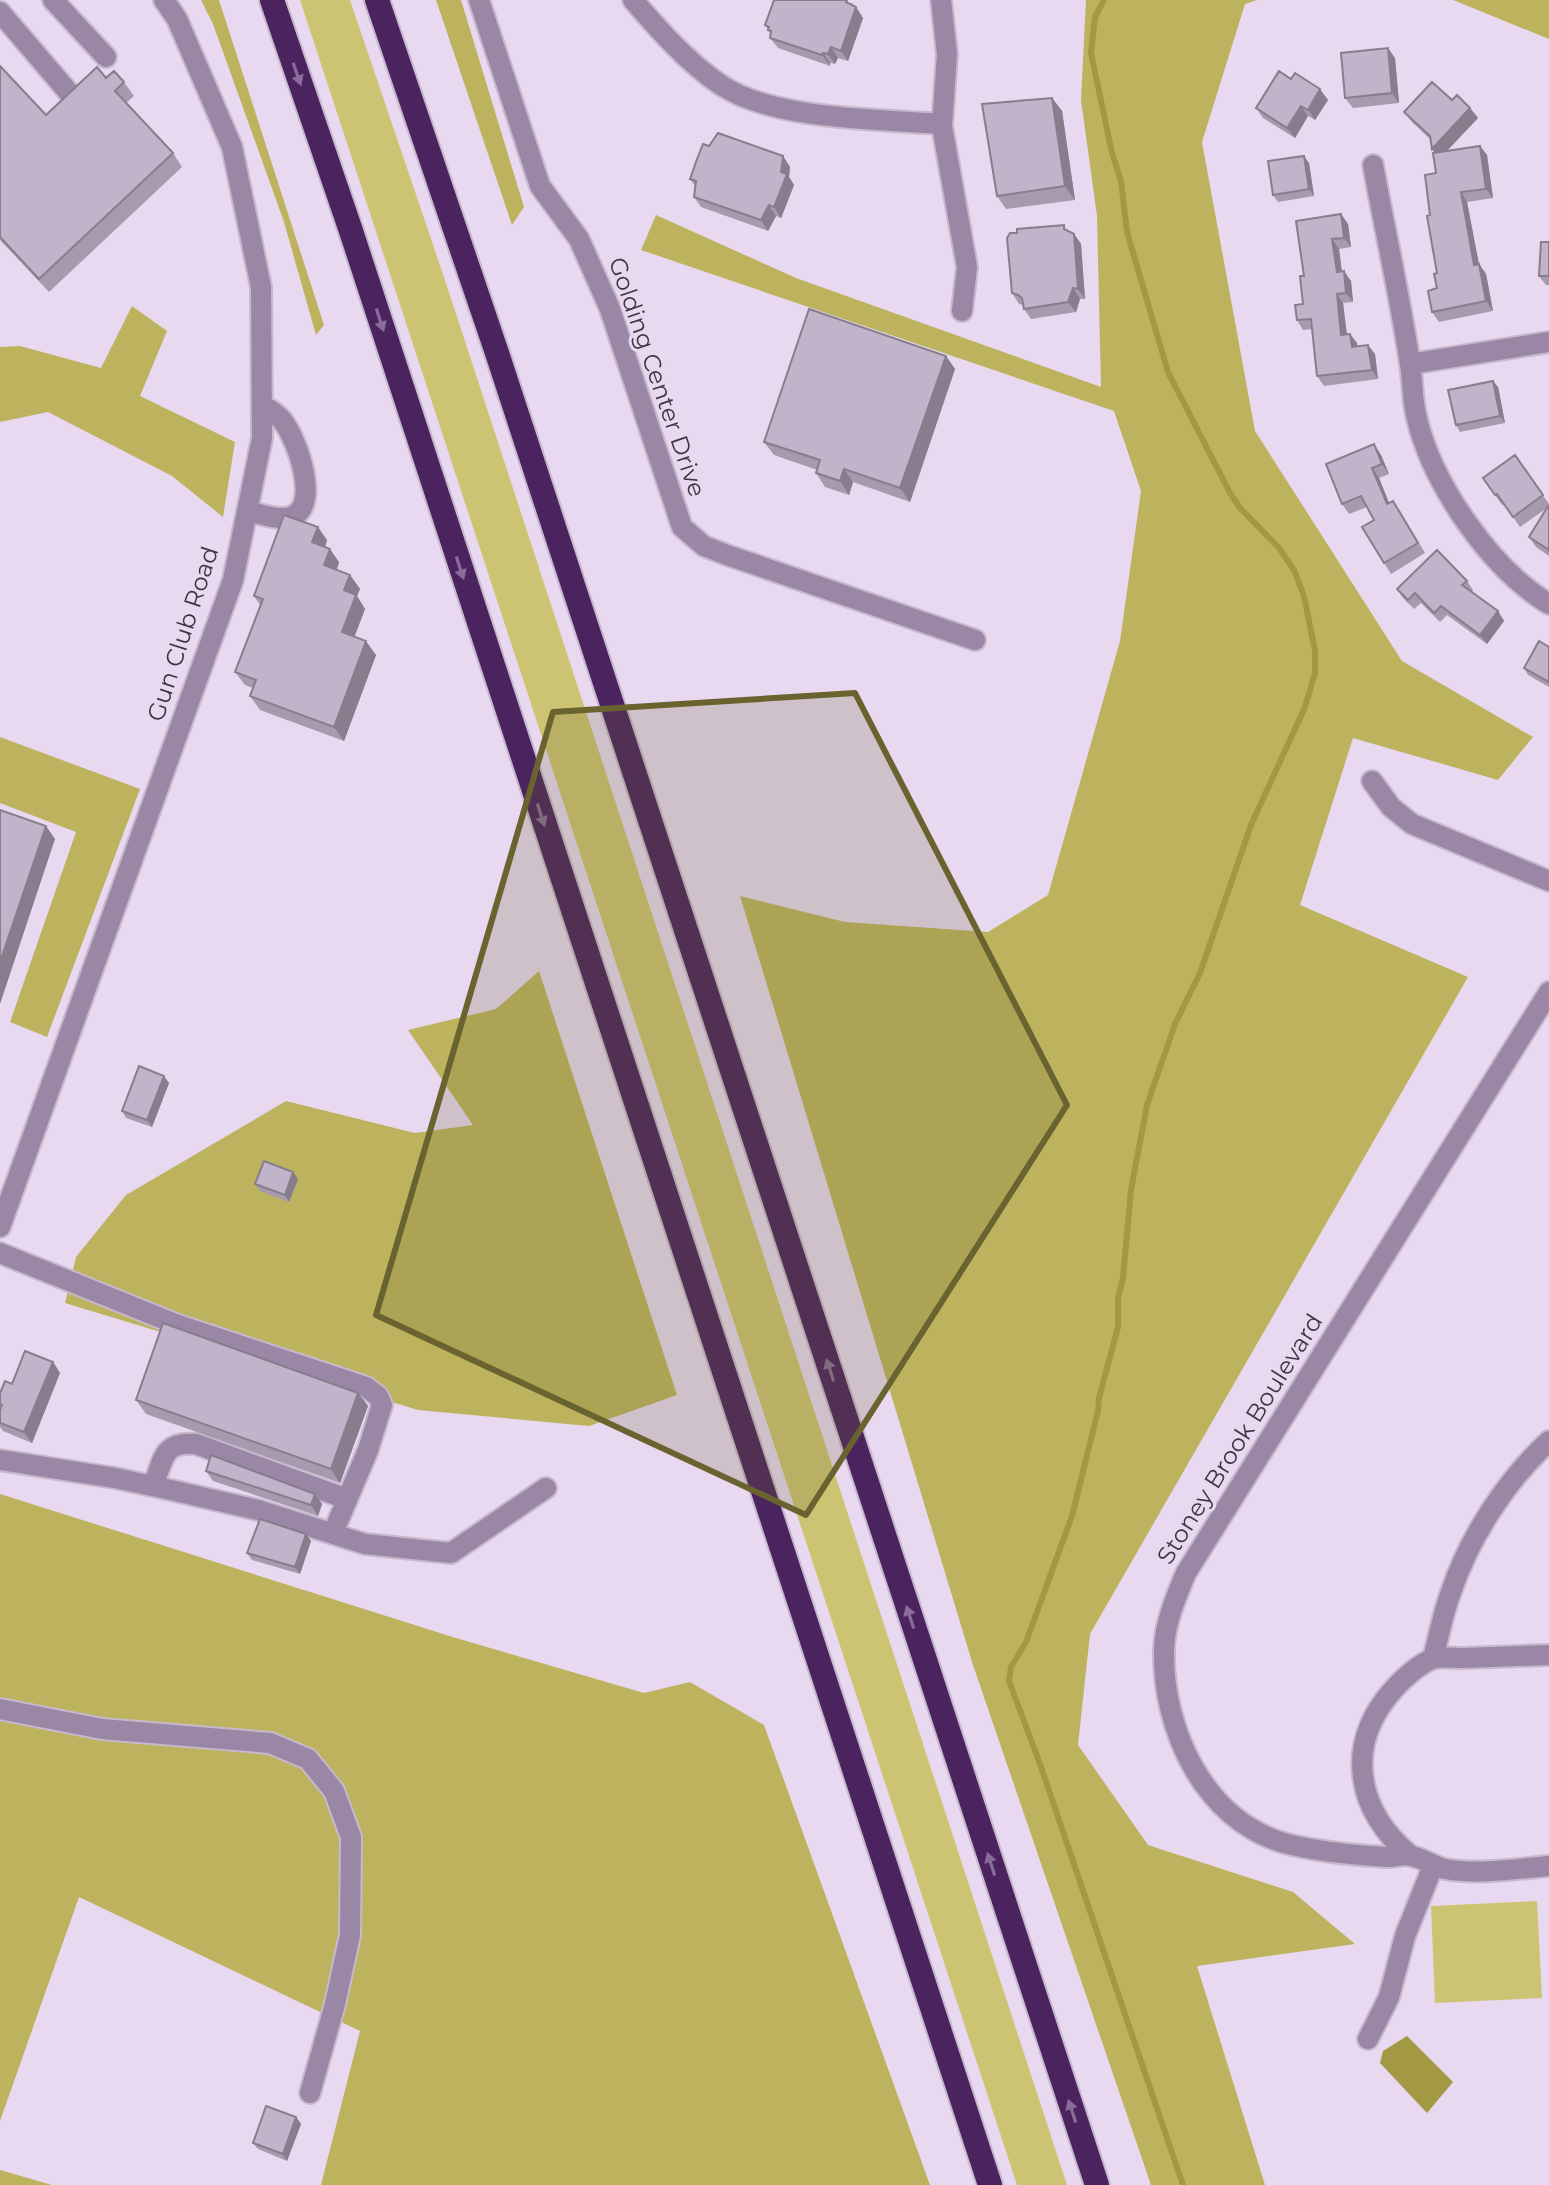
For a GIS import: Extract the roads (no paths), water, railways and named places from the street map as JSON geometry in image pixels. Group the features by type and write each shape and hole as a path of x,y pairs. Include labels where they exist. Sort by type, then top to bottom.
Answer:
{"highway":[{"path":"272,0 351,231 990,2185"},
{"path":"377,0 479,295 1097,2185"}],"street":[{"path":"53,0 106,57"},
{"name":"Gun Club Road","path":"0,1227 233,580 262,438 261,287 232,147 177,19 164,0"},
{"name":"Golding Center Drive","path":"479,0 540,186 579,239 610,309 682,527 704,546 727,555 975,640"},
{"path":"633,0 671,42 721,86 765,106 942,124"},
{"path":"941,0 947,54 942,124 967,267 962,311"},
{"path":"0,12 70,94"},
{"path":"1373,165 1410,364 1416,418 1429,453 1453,503 1492,553 1533,595 1549,604"},
{"path":"1410,364 1549,342"},
{"path":"247,511 285,518 298,513 304,503 304,463 296,443 281,418 262,405"},
{"path":"1372,781 1391,807 1412,824 1549,881"},
{"name":"Stoney Brook Boulevard","path":"1549,992 1214,1525 1186,1573 1167,1627 1164,1648 1169,1701 1184,1752 1198,1778 1222,1805 1260,1833 1324,1852 1411,1856 1450,1870 1493,1871 1549,1866"},
{"path":"0,1253 178,1325 366,1387 378,1396 382,1405 368,1450 333,1533"},
{"path":"1433,1658 1459,1569 1509,1486 1549,1441"},
{"path":"153,1486 172,1445 196,1444 347,1499"},
{"path":"0,1460 153,1486 258,1510 365,1544 451,1553 546,1488"},
{"path":"1411,1856 1393,1841 1373,1813 1363,1780 1362,1758 1372,1718 1384,1700 1401,1680 1433,1658 1549,1655"},
{"path":"0,1709 102,1729 270,1743 308,1759 317,1769 334,1791 351,1837 350,1935 310,2093"},
{"path":"1368,2039 1389,1997 1405,1936 1433,1866"}],"waterway":[{"path":"1104,0 1095,17 1091,53 1121,181 1127,232 1168,372 1230,493 1240,508 1279,548 1294,570 1304,596 1315,651 1315,673 1305,707 1251,825 1200,973 1175,1024 1147,1105 1131,1190 1123,1278 1118,1299 1118,1327 1098,1411 1072,1516 1026,1642 1011,1667 1009,1681 1183,2185"}]}
